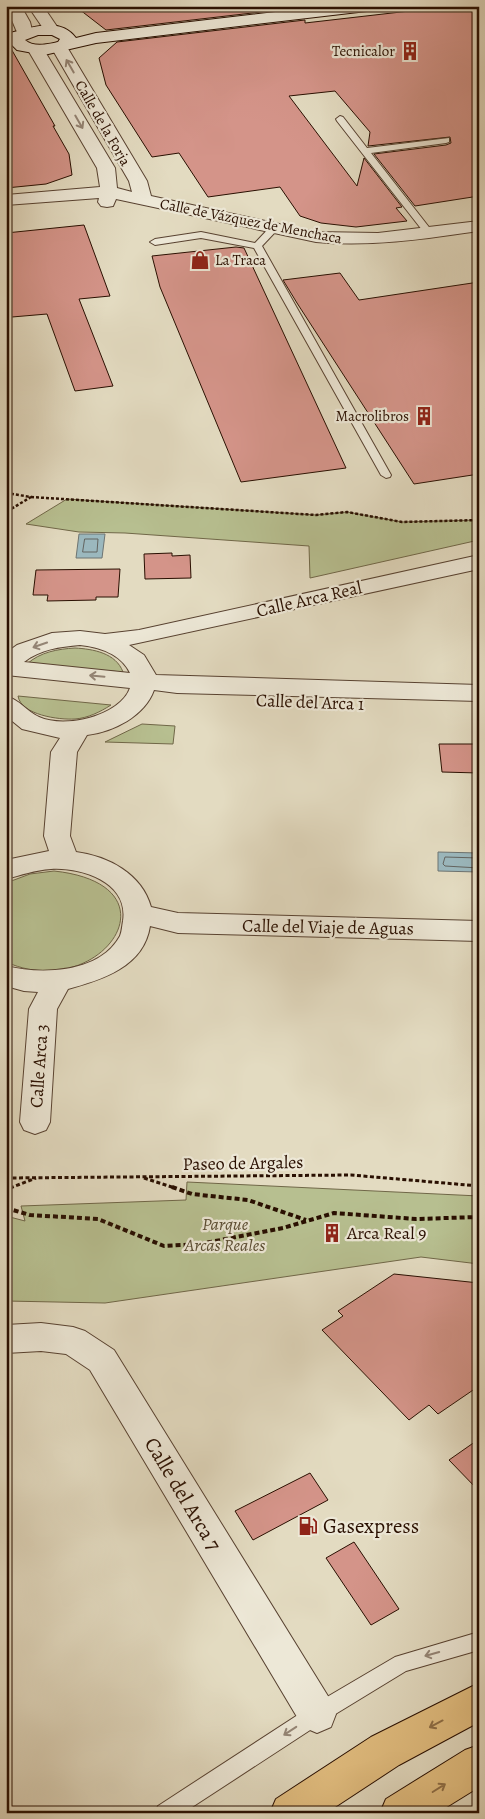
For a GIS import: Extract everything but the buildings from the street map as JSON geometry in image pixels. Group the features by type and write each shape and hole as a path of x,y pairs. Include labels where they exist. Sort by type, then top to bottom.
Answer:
{"main road":[{"path":"290,1813 385,1751 479,1700"},
{"path":"400,1813 479,1764"}],"street":[{"name":"Calle de la Forja","path":"13,6 22,22 23,42 106,168 109,183 108,197"},
{"name":"Calle de la Forja","path":"35,6 58,39 138,181 144,200"},
{"path":"58,39 113,28 301,6"},
{"path":"6,51 23,42 96,38 367,6"},
{"name":"Calle de Vázquez de Menchaca","path":"6,200 76,193 144,200 316,237 349,240 377,239 479,226"},
{"name":"Calle de Vázquez de Menchaca","path":"6,212 108,197"},
{"name":"Calle Arca Real","path":"6,666 25,650 52,640 80,638 123,642 479,562"},
{"path":"6,704 14,714 39,726 66,729 95,726 118,718 134,706 144,689 144,671 123,642"},
{"name":"Calle Arca Real","path":"6,666 144,689"},
{"name":"Calle del Arca 1","path":"144,689 207,686 479,693"},
{"name":"Calle del Arca 1","path":"144,689 479,708"},
{"path":"55,852 66,729"},
{"path":"6,870 55,852 101,868 116,877 135,900 137,923 128,946 116,959 100,969 80,977 58,981 18,978"},
{"name":"Calle del Viaje de Aguas","path":"137,923 479,931"},
{"name":"Calle Arca 3","path":"18,978 43,1009"},
{"name":"Calle Arca 3","path":"34,1122 43,1009 58,981"},
{"name":"Calle del Arca 7","path":"6,1339 41,1337 73,1341 102,1360 317,1714"}],"lane":[{"path":"340,119 428,233"},
{"path":"365,151 446,140"},
{"path":"257,246 274,228"},
{"path":"155,242 201,235 257,246 386,475"},
{"path":"165,1813 317,1714 402,1663 479,1641"}],"path":[{"path":"6,493 316,515 346,512 402,522 479,520"},
{"path":"6,512 31,496"},
{"name":"Paseo de Argales","path":"6,1178 352,1174 479,1186"},
{"path":"141,1177 192,1194 248,1200 308,1221"},
{"path":"6,1190 37,1178"},
{"path":"6,1208 30,1215 98,1219 164,1246 200,1244 283,1228 334,1213 416,1219 479,1216"}],"green space":[{"path":"67,499 316,515 347,512 402,522 479,520 479,540 310,578 309,546 125,533 79,532 26,524"},
{"path":"75,648 96,651 109,656 115,660 123,672 27,664 49,652"},
{"path":"18,696 111,705 85,717 60,719 33,712 26,708"},
{"path":"142,724 175,726 173,744 105,742"},
{"path":"54,871 93,881 115,897 121,917 114,938 97,955 71,967 40,971 6,962 6,883 30,874"},
{"name":"Parque Arcas Reales","path":"187,1182 479,1196 479,1264 421,1257 105,1303 6,1301 6,1216 25,1221 21,1206 186,1200"}],"water":[{"path":"79,534 105,534 102,558 76,558"},
{"path":"438,852 479,853 479,872 438,871"}],"place":[{"name":"Tecnicalor","path":"410,51"},
{"name":"La Traca","path":"200,260"},
{"name":"Macrolibros","path":"424,416"},
{"name":"Arca Real 9","path":"332,1233"},
{"name":"Gasexpress","path":"308,1526"}]}
